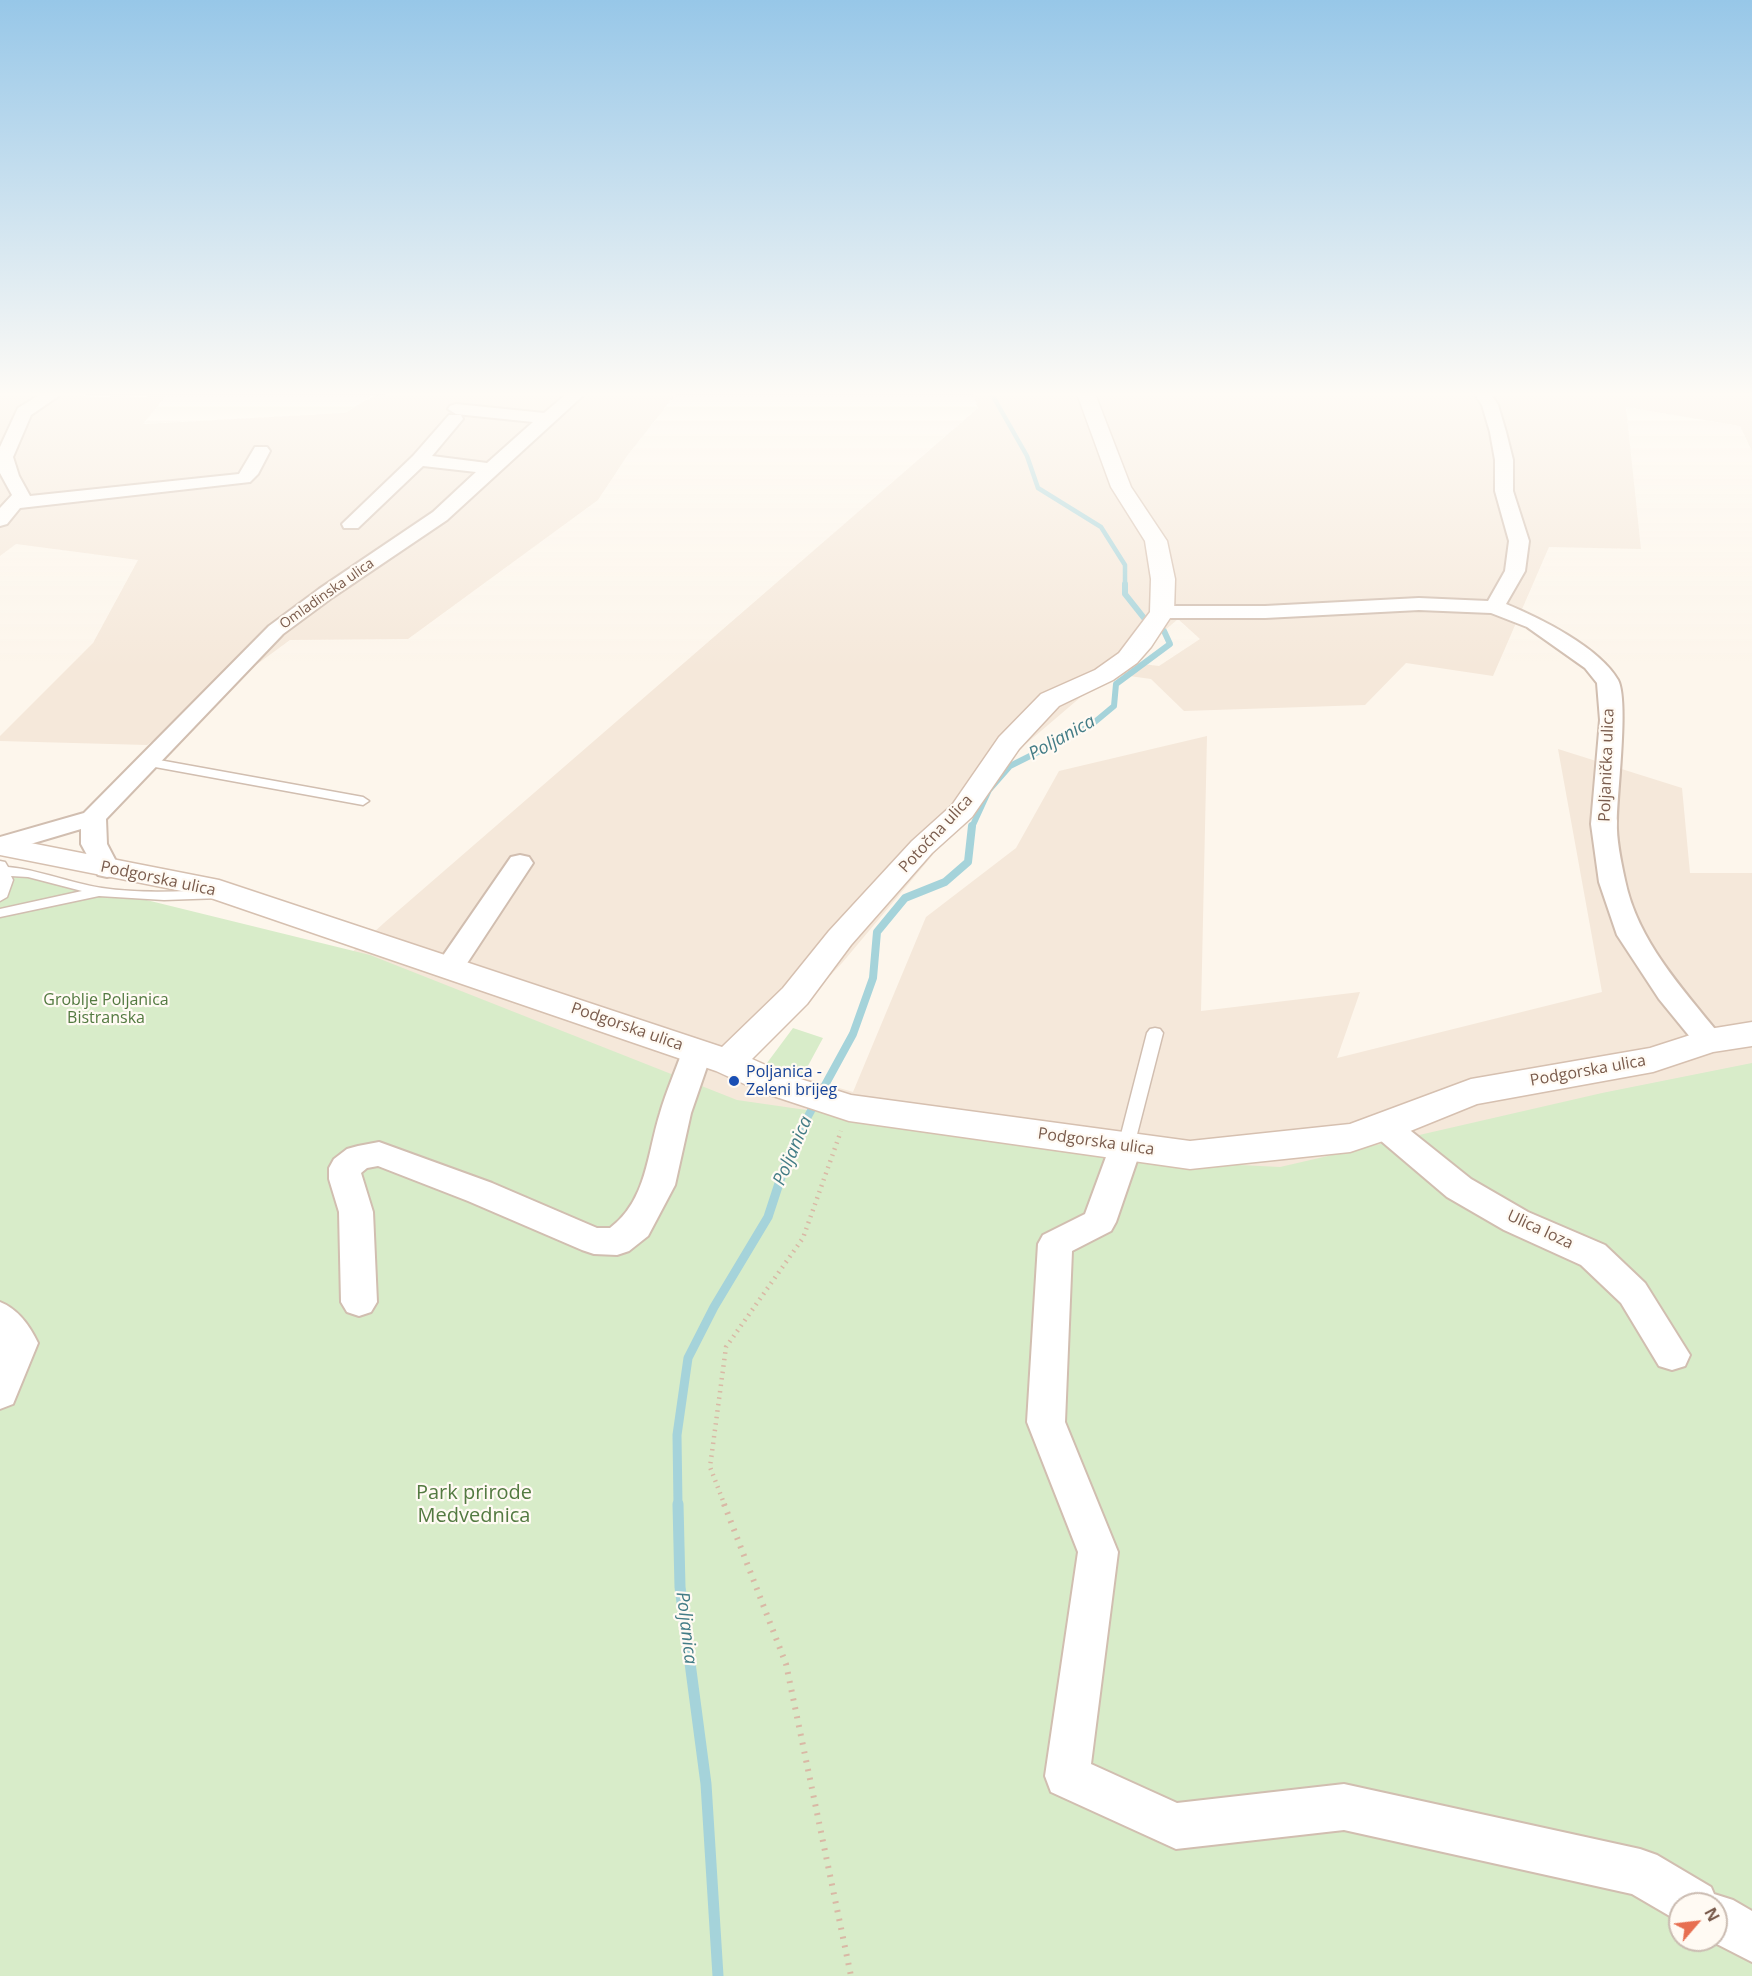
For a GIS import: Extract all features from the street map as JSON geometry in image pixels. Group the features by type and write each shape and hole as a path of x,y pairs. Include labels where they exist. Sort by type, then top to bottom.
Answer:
{"main road":[{"path":"1120,483 1156,541 1163,579 1157,620"},
{"name":"Potočna ulica","path":"712,1057 795,996 840,938 922,847 962,811 1010,743 1050,700 1104,675 1128,658 1157,620"},
{"name":"Podgorska ulica","path":"1,857 103,880 208,887 712,1057 776,1084 827,1101 1190,1155 1350,1138 1385,1127 1471,1092 1653,1060 1709,1041 1752,1034"}],"street":[{"path":"0,520 21,495 14,483"},
{"path":"14,503 196,483"},
{"path":"351,525 395,483"},
{"name":"Omladinska ulica","path":"1,857 93,818 276,630 326,593 440,516 476,483"},
{"path":"1494,607 1515,571 1519,541 1504,491 1504,483"},
{"name":"Poljanička ulica","path":"1157,620 1419,603 1494,607 1534,623 1593,663 1608,682 1611,720 1604,824 1612,882 1631,934 1669,992 1709,1041"},
{"path":"93,818 94,844 103,880"},
{"path":"450,967 520,863"},
{"path":"359,1302 356,1212 345,1179 345,1168 358,1158 380,1154 480,1192 594,1240 616,1242 636,1227 659,1185 675,1113 712,1057"},
{"name":"Ulica loza","path":"1385,1127 1459,1188 1516,1221 1593,1255 1633,1293 1672,1355"},
{"path":"1126,1146 1099,1222 1055,1244 1046,1422 1098,1552 1067,1776 1176,1826 1344,1807 1640,1872 1674,1892"},
{"path":"0,1317 20,1343 0,1393"},
{"path":"1728,1924 1752,1938"}],"lane":[{"path":"148,762 363,801"},
{"path":"0,897 6,880 1,857"},
{"path":"0,913 103,880"},
{"path":"1126,1146 1155,1033"}],"path":[{"path":"827,1101 803,1238 726,1347 710,1467 786,1664 851,1976"}],"shaded area":[{"path":"0,483 609,483 598,500 408,639 290,640 147,745 0,741 0,736 93,643 138,560 16,544 0,556"},
{"path":"891,483 1634,483 1641,549 1549,547 1493,676 1406,663 1365,705 1184,711 1151,679 1115,674 1110,677 1082,696 1007,760 963,819 842,963 749,1062 853,1092 926,917 1016,848 1059,771 1207,736 1201,1011 1360,992 1337,1058 1602,992 1558,749 1682,788 1690,873 1752,873 1752,1381 0,1400 24,1251 384,923","holes":["1178,619 1200,639 1159,666 1135,663 1148,645"]}],"green space":[{"name":"Park prirode Medvednica","path":"0,864 370,955 737,1100 1160,1161 1280,1167 1602,1093 1752,1063 1752,1976 0,1976"},
{"path":"793,1028 823,1038 803,1075 767,1063"}],"waterway":[{"name":"Poljanica","path":"972,827 989,790 1010,766 1090,726 1114,706 1116,684 1170,644 1164,631 1144,618 1125,594 1125,565 1101,527 1038,488 1036,483"},
{"name":"Poljanica","path":"802,1128 853,1034 873,978 877,932 905,898 945,882 968,862 972,826"},
{"name":"Poljanica","path":"678,1506 677,1435 688,1358 714,1307 768,1217 786,1162 802,1128"},
{"name":"Poljanica","path":"678,1504 680,1587 706,1784 718,1976"}],"place":[{"name":"Poljanica - Zeleni brijeg","path":"734,1081"}],"park label":[{"name":"Groblje Poljanica Bistranska","path":"106,1009"}]}
